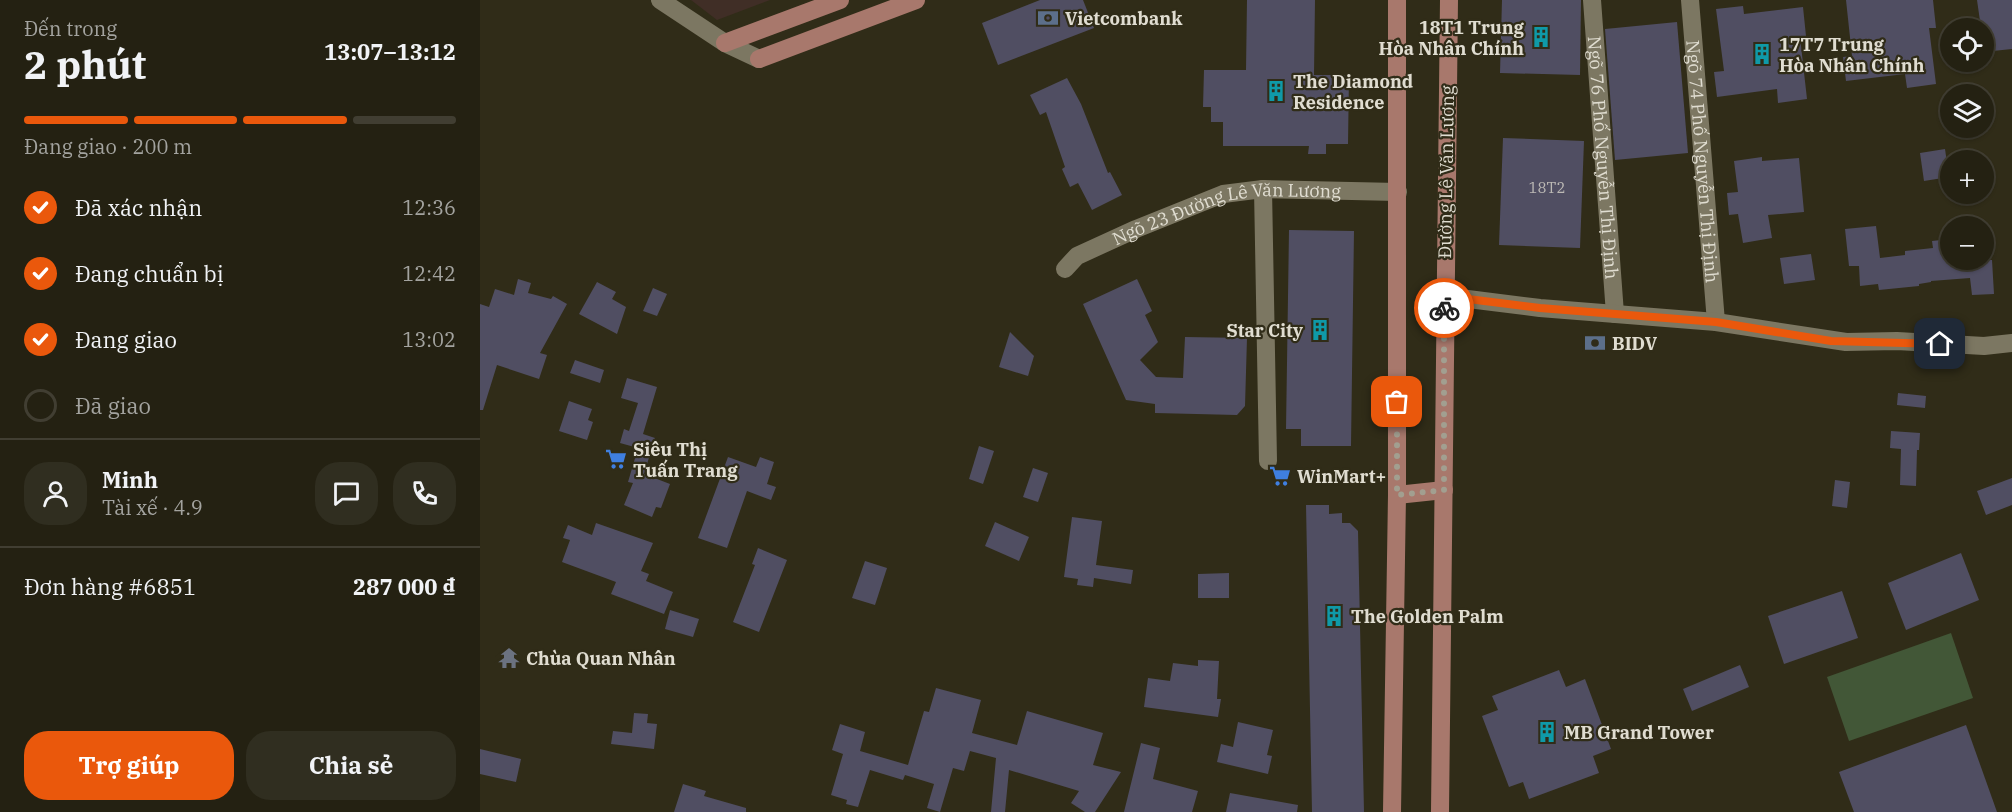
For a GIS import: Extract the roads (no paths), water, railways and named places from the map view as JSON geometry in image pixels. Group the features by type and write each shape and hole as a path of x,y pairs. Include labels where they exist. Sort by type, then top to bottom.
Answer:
{"main road":[{"path":"725,43 840,0"},
{"path":"759,59 916,0"},
{"path":"1392,812 1397,495 1397,0"},
{"name":"Đường Lê Văn Lương","path":"1440,812 1449,0"},
{"path":"1397,495 1444,490"}],"street":[{"path":"660,0 725,43 759,59"},
{"name":"Ngõ 76 Phố Nguyễn Thị Định","path":"1592,0 1615,314"},
{"name":"Ngõ 74 Phố Nguyễn Thị Định","path":"1690,0 1716,322"},
{"path":"1263,189 1268,461"},
{"name":"Ngõ 23 Đường Lê Văn Lương","path":"1065,268 1077,256 1223,194 1263,189 1398,192"},
{"path":"1444,296 1540,308 1716,322 1846,342 1897,341 1984,346 2012,343"}],"place":[{"name":"Vietcombank","path":"1048,18"},
{"name":"18T1 Trung Hòa Nhân Chính","path":"1541,37"},
{"name":"17T7 Trung Hòa Nhân Chính","path":"1762,54"},
{"name":"The Diamond Residence","path":"1276,91"},
{"name":"Star City","path":"1320,330"},
{"name":"BIDV","path":"1595,343"},
{"name":"Siêu Thị Tuấn Trang","path":"616,459"},
{"name":"WinMart+","path":"1280,476"},
{"name":"The Golden Palm","path":"1334,616"},
{"name":"Chùa Quan Nhân","path":"509,658"},
{"name":"MB Grand Tower","path":"1547,732"}]}
